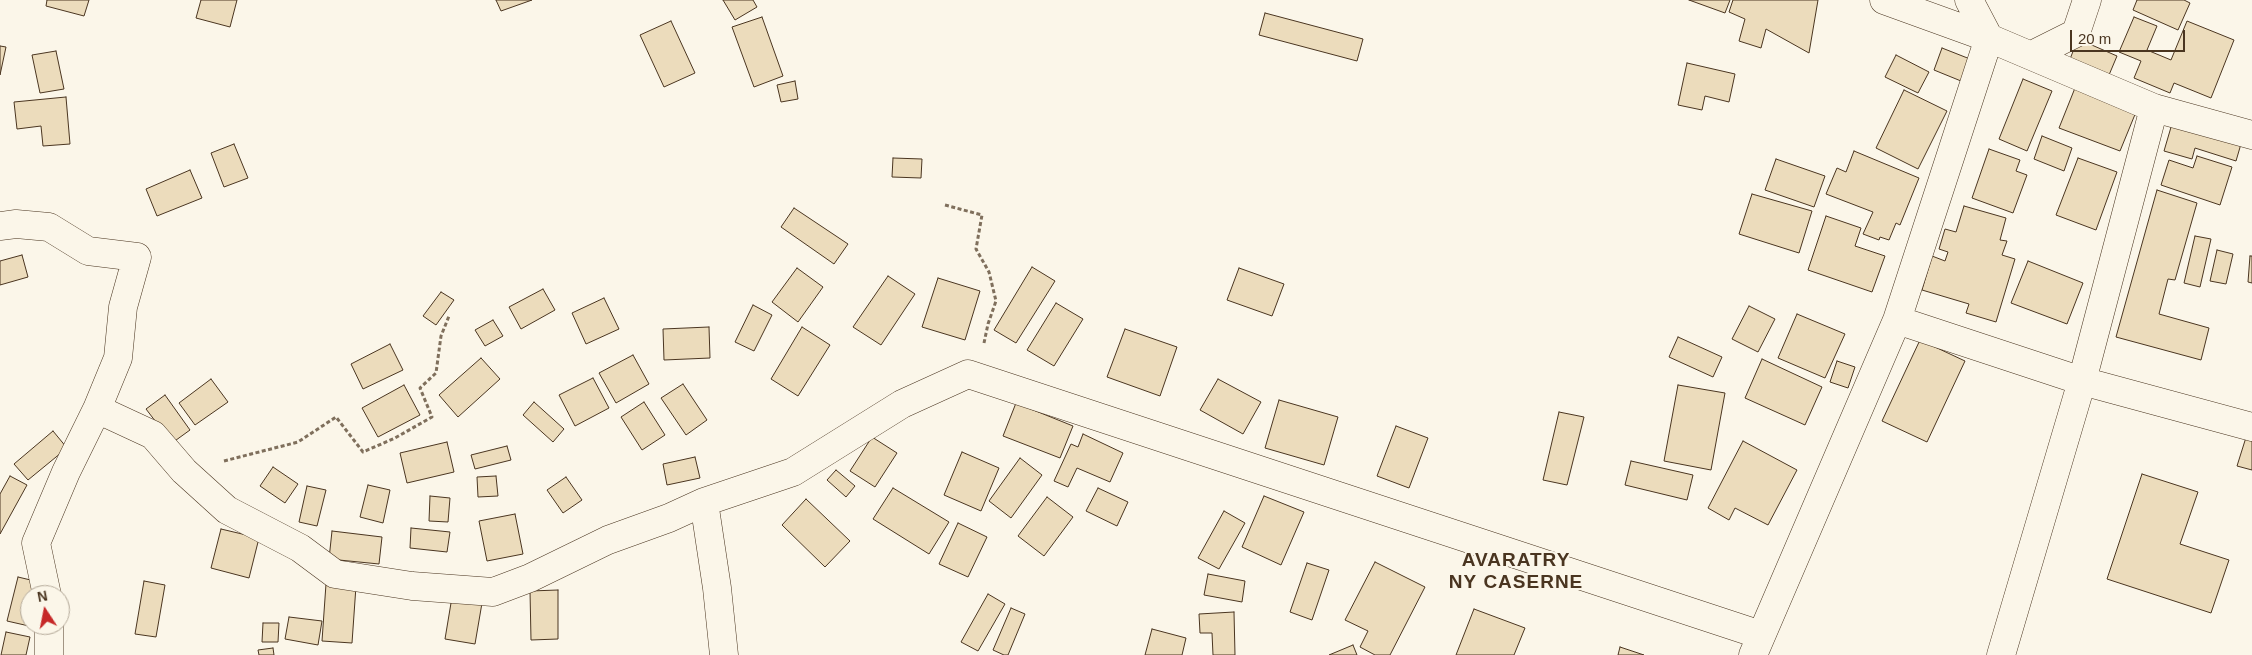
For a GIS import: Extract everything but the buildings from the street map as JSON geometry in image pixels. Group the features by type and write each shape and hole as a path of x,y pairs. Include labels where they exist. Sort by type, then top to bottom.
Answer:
{"street":[{"path":"1884,0 1990,38 2154,108 2252,134"},
{"path":"97,409 153,435 184,471 227,510 300,548 335,574 412,586 493,592 530,578 608,540 669,518 704,502 793,472 902,404 968,374 1757,645 1897,320 1990,38 1969,0"},
{"path":"2032,56 2076,32 2087,0"},
{"path":"2001,655 2082,381 2154,108"},
{"path":"0,226 16,224 49,227 88,251 137,258 123,307 118,358 36,543 45,585"},
{"path":"1897,320 2082,381 2252,426"},
{"path":"704,502 717,588 724,655"},
{"path":"48,655 49,635"}],"path":[{"path":"945,205 982,215 976,249 989,272 996,301 988,324 986,340 968,374"},
{"path":"184,471 298,442 336,417 363,452 395,438 432,418 420,388 436,373 441,336 449,316"}],"district":[{"name":"AVARATRY NY CASERNE","path":"1516,572"}]}
